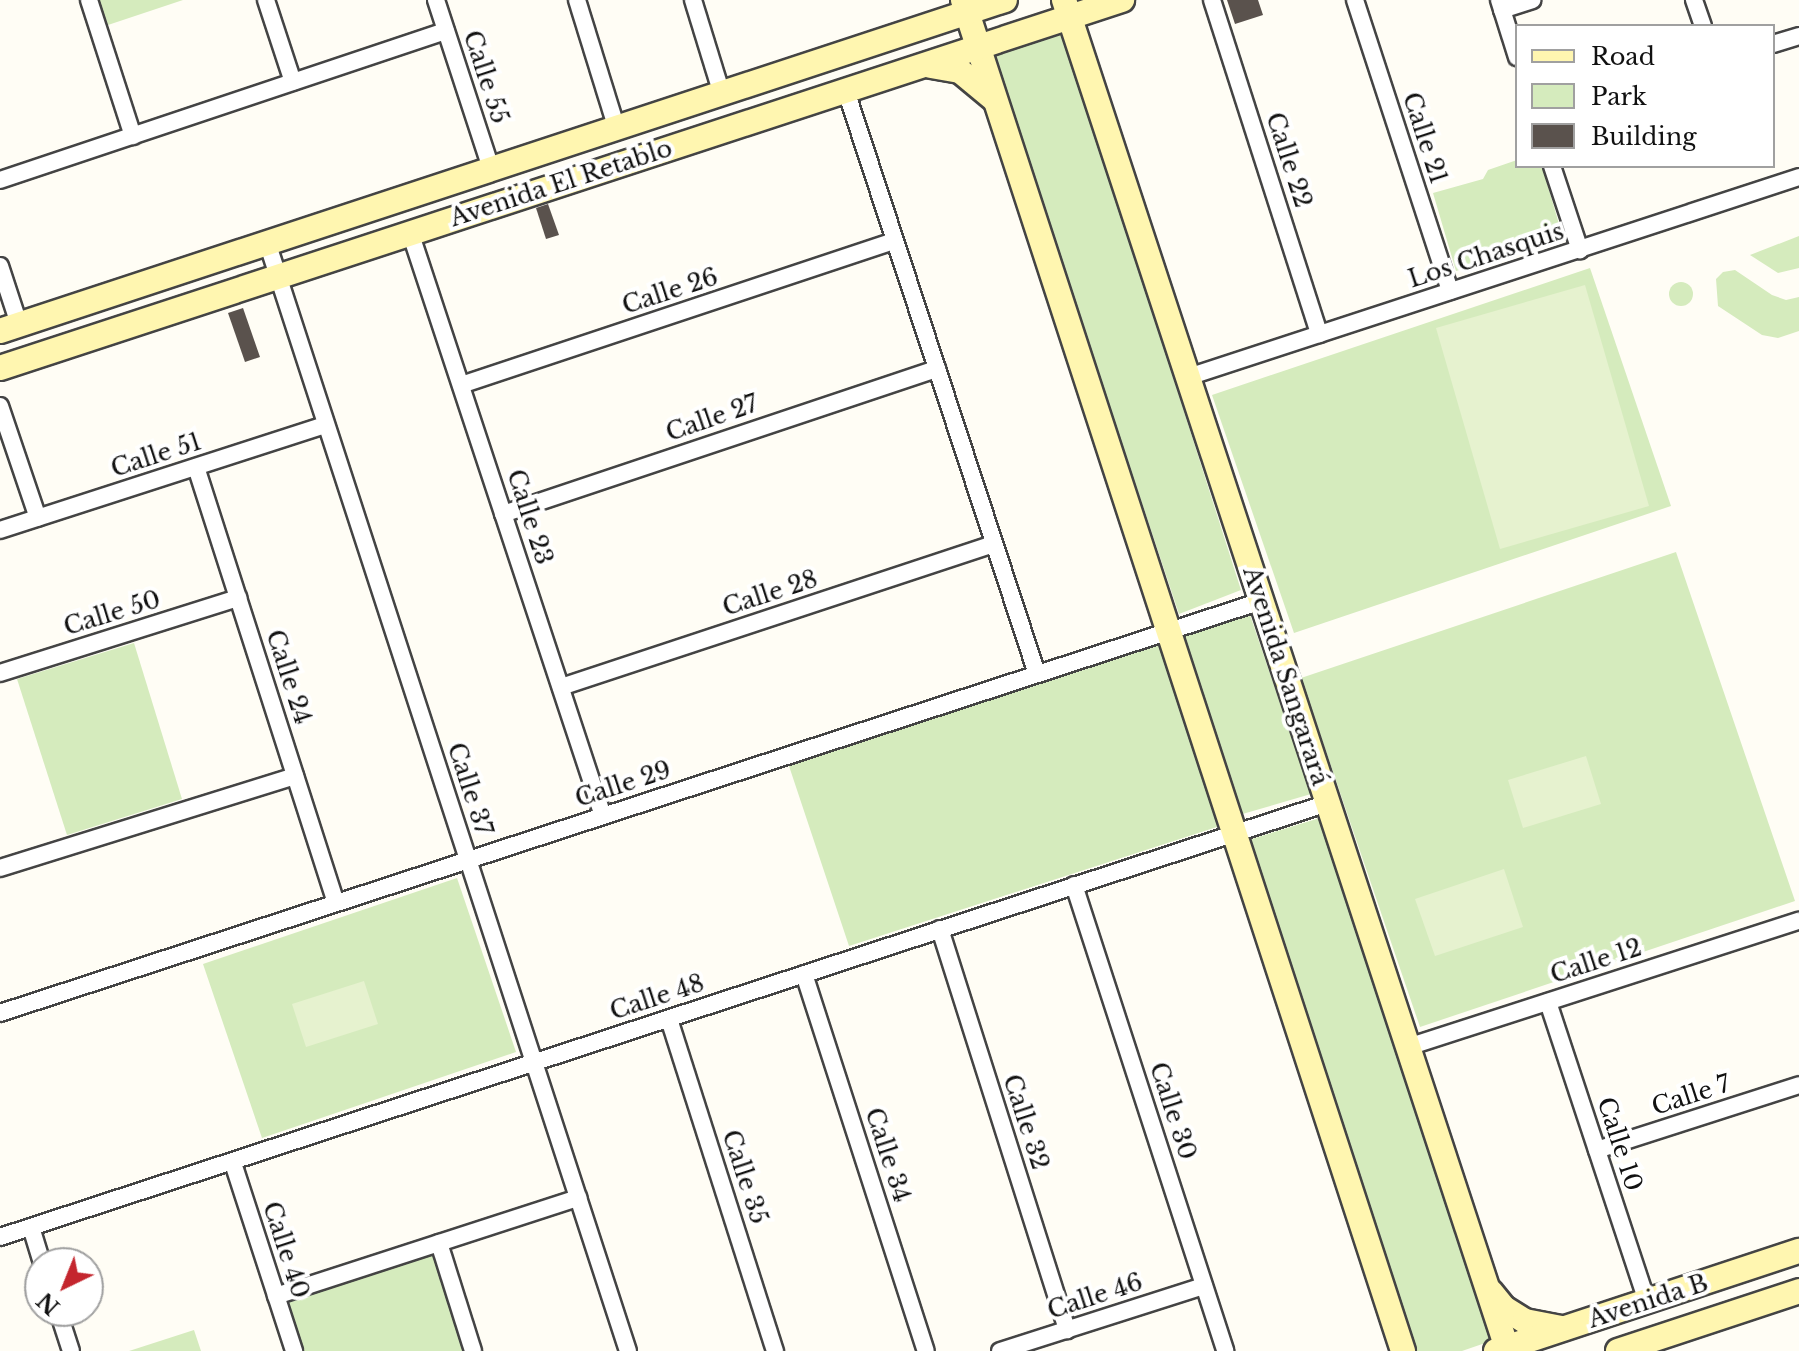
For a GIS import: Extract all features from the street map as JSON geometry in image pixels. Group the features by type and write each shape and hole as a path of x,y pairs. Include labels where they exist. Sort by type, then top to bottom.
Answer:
{"street":[{"path":"89,0 133,136"},
{"path":"266,0 293,82"},
{"name":"Calle 55","path":"436,0 491,168"},
{"path":"577,0 617,129"},
{"path":"693,0 722,94"},
{"name":"Avenida El Retablo","path":"10,327 722,94 965,6 1005,0"},
{"name":"Avenida El Retablo","path":"0,368 979,48 1067,9 1122,0"},
{"name":"Calle 22","path":"1212,0 1319,334"},
{"name":"Calle 21","path":"1355,0 1450,291"},
{"path":"1515,51 1500,5 1532,0"},
{"path":"1694,0 1702,24"},
{"path":"965,6 1171,630 1403,1351"},
{"name":"Avenida Sangarará","path":"1067,9 1483,1275 1504,1350"},
{"path":"0,180 446,31"},
{"path":"1775,43 1799,36"},
{"path":"925,65 960,71 996,101"},
{"path":"846,91 1037,674"},
{"path":"1553,168 1580,250"},
{"name":"Los Chasquis","path":"1188,377 1799,177"},
{"name":"Calle 23","path":"410,232 603,816"},
{"name":"Calle 26","path":"461,385 895,241"},
{"name":"Calle 37","path":"267,242 628,1351"},
{"path":"0,266 10,327"},
{"name":"Calle 27","path":"503,514 937,369"},
{"path":"0,406 38,518"},
{"name":"Calle 51","path":"0,530 326,425"},
{"name":"Calle 24","path":"196,467 336,902"},
{"name":"Calle 28","path":"561,687 994,544"},
{"name":"Calle 50","path":"0,673 238,598"},
{"name":"Calle 29","path":"0,1013 1261,601"},
{"path":"0,868 295,776"},
{"name":"Calle 48","path":"0,1237 1328,803"},
{"name":"Calle 30","path":"1074,885 1225,1351"},
{"name":"Calle 12","path":"1408,1047 1799,921"},
{"name":"Calle 32","path":"940,929 1067,1330"},
{"name":"Calle 34","path":"804,974 926,1351"},
{"name":"Calle 10","path":"1548,1002 1647,1301"},
{"name":"Calle 35","path":"669,1019 775,1351"},
{"name":"Calle 7","path":"1597,1150 1799,1085"},
{"name":"Calle 40","path":"233,1163 294,1351"},
{"path":"276,1296 578,1198"},
{"path":"31,1227 37,1247"},
{"path":"439,1243 473,1351"},
{"name":"Avenida B","path":"1504,1350 1799,1251"},
{"path":"1483,1275 1495,1298 1514,1315 1548,1327 1576,1325"},
{"name":"Calle 46","path":"1000,1351 1204,1286"},
{"name":"Avenida B","path":"1618,1351 1663,1344 1799,1291"},
{"path":"1389,1308 1392,1333 1389,1351"},
{"path":"63,1327 71,1351"}],"green space":[{"path":"99,0 183,0 108,25"},
{"path":"1062,29 1241,590 1179,614 992,54"},
{"path":"1515,161 1515,168 1543,168 1564,241 1456,271 1433,193 1483,179 1488,170"},
{"path":"1799,236 1799,268 1778,273 1750,255"},
{"path":"1590,268 1671,506 1294,633 1212,395"},
{"path":"1735,270 1772,295 1786,300 1799,297 1799,331 1778,338 1762,335 1718,306 1716,279 1723,272"},
{"path":"1681,282 1690,285 1693,294 1690,303 1681,306 1672,303 1669,294 1672,285"},
{"path":"1585,285 1649,506 1500,549 1436,328"},
{"path":"1676,552 1795,901 1420,1027 1301,678"},
{"path":"1250,615 1311,794 1239,815 1181,636"},
{"path":"134,643 182,799 67,835 17,679"},
{"path":"1163,644 1223,825 849,946 789,766"},
{"path":"1586,756 1601,804 1523,828 1508,780"},
{"path":"1323,817 1491,1341 1462,1351 1412,1351 1245,841"},
{"path":"1504,869 1523,927 1435,956 1415,899"},
{"path":"457,878 516,1052 262,1138 203,964"},
{"path":"364,981 378,1024 306,1047 292,1004"},
{"path":"433,1253 464,1351 304,1351 287,1298"},
{"path":"194,1330 201,1351 129,1351"}],"building":[{"path":"1227,0 1258,0 1263,15 1235,24"},
{"path":"548,204 559,235 546,239 536,208"},
{"path":"243,308 260,357 245,362 228,313"}]}
